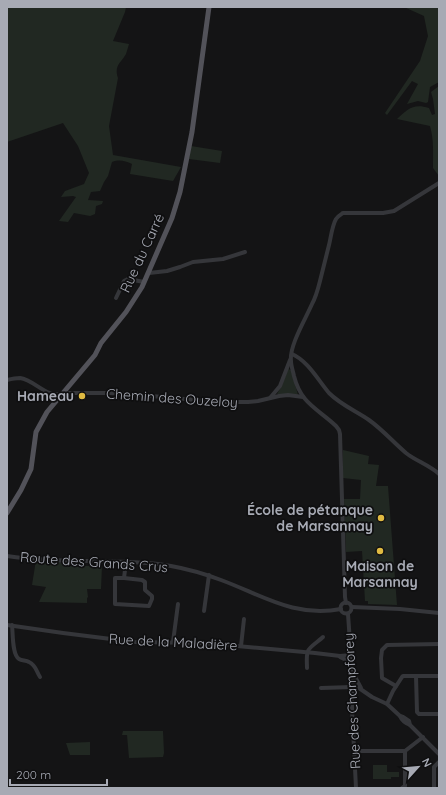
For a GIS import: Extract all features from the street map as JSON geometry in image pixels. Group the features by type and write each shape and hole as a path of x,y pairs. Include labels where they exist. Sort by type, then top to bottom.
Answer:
{"main road":[{"name":"Rue du Carré","path":"7,513 21,490 31,469 36,432 47,412 95,355 101,343 126,312 149,273 172,218 180,192 192,132 209,7"}],"street":[{"path":"270,398 280,386 304,320 316,294 336,218 343,213 383,214 394,211 439,183"},
{"path":"149,273 180,267 193,262 223,259 245,252"},
{"path":"116,298 124,281 128,279 144,282"},
{"path":"292,354 306,365 329,393 340,403 375,424 407,454 439,474"},
{"path":"290,360 298,389 303,397 336,426 340,434 346,603"},
{"name":"Chemin des Ouzeloy","path":"7,380 21,378 46,391 59,394 110,393 218,402 248,402 288,395 303,397"},
{"name":"Route des Grands Crus","path":"7,556 76,561 142,562 171,566 209,575 286,606 302,610 325,612 341,609"},
{"path":"124,578 126,562"},
{"path":"204,611 209,575"},
{"path":"115,578 124,578 142,580 146,582 145,590 152,596 149,606 115,604 115,578"},
{"path":"346,603 352,607 400,609 439,613"},
{"path":"346,603 342,605 342,612 348,614 352,607"},
{"path":"173,642 178,604"},
{"name":"Rue des Champforey","path":"348,614 353,683 356,788"},
{"path":"242,646 244,619"},
{"name":"Rue de la Maladière","path":"7,625 135,642 173,642 242,646 351,657"},
{"path":"12,625 14,650 17,656 19,659 28,661 34,665 40,677"},
{"path":"307,668 308,649 323,637"},
{"path":"396,686 382,678 381,651 387,645 439,644"},
{"name":"Rue de la Maladière","path":"340,656 346,660 352,669"},
{"path":"346,660 351,657"},
{"path":"387,704 400,678 403,676 439,676"},
{"path":"416,676 417,712 419,714 439,714"},
{"path":"321,688 353,683 372,697 387,704 405,723 410,725 439,754"},
{"path":"354,751 404,751 423,737"},
{"path":"402,788 405,786 404,751"},
{"path":"434,788 434,767 439,762"}],"shaded area":[{"path":"7,7 126,7 113,41 129,44 126,54 117,67 118,78 109,126 113,155 181,167 173,181 130,174 132,164 122,161 112,162 108,176 100,191 91,192 88,200 103,201 102,204 96,206 95,214 90,216 74,213 68,222 59,221 76,197 61,197 65,191 84,184 89,173 78,146 63,123 7,142"},
{"path":"404,7 439,7 439,82 430,87 428,102 418,101 407,104 418,84 412,81 387,115 385,113 420,61 428,36 424,16"},
{"path":"439,86 439,176 433,168 433,141 430,126 397,119 411,108 419,106 429,108 432,115 435,114 431,92"},
{"path":"191,146 222,151 220,163 189,159"},
{"path":"288,369 291,370 298,395 277,394"},
{"path":"343,450 369,456 368,464 379,465 376,486 388,486 397,605 368,604 368,601 365,601 362,551 346,552 344,499 360,499 361,480 343,478"},
{"path":"36,560 69,563 69,566 102,566 101,589 87,589 87,603 39,602 46,587 32,585"},
{"path":"123,731 163,731 163,757 129,758 127,735 122,735"},
{"path":"90,742 90,755 70,755 66,743"},
{"path":"373,765 387,765 387,772 399,772 399,777 391,777 391,779 373,779"}],"place":[{"name":"Hameau","path":"82,396"},
{"name":"École de pétanque de Marsannay","path":"381,518"},
{"name":"Maison de Marsannay","path":"380,551"}]}
